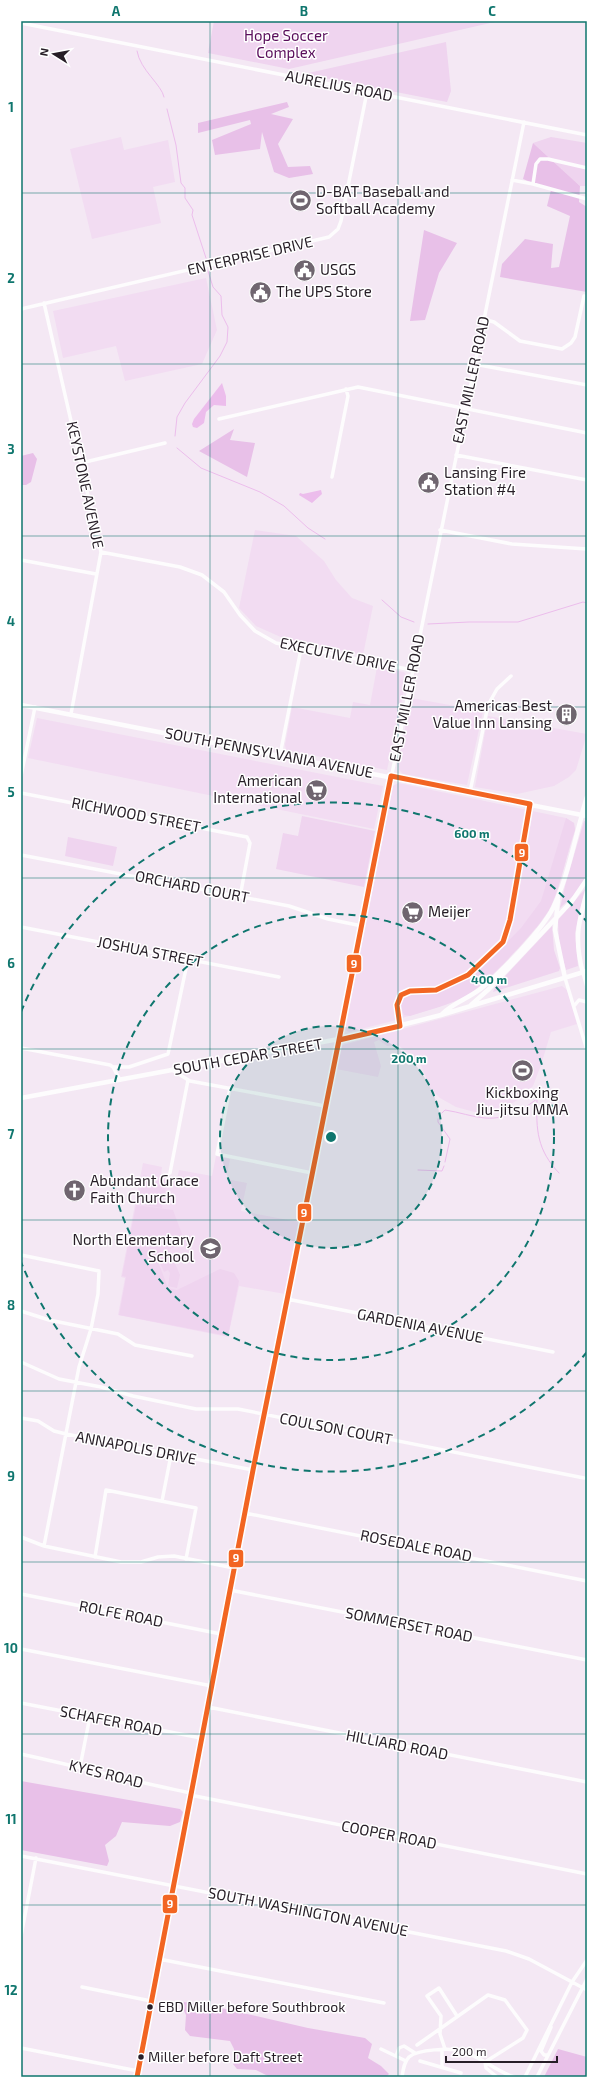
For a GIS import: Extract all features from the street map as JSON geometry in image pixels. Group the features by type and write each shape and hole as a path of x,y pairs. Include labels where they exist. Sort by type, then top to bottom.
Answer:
{"highway":[{"path":"584,816 587,798"}],"main road":[{"name":"SOUTH PENNSYLVANIA AVENUE","path":"21,705 391,776 584,816"},
{"path":"565,978 556,942 555,919 560,892 584,816"},
{"path":"470,1006 494,984 555,919 578,894 587,879"},
{"path":"441,1015 450,1006 477,992 493,978 544,922 560,892"},
{"path":"585,972 578,954 577,936 587,892"},
{"name":"SOUTH CEDAR STREET","path":"21,1098 338,1040 441,1015 585,972"}],"street":[{"name":"AURELIUS ROAD","path":"21,23 587,134"},
{"name":"ENTERPRISE DRIVE","path":"21,309 329,237 338,229 341,221 367,92"},
{"name":"EAST MILLER ROAD","path":"137,2077 221,1634 338,1040 440,530 524,122"},
{"path":"533,184 536,164 540,159 548,159 587,168"},
{"path":"512,180 533,184 587,199"},
{"path":"484,319 494,322 520,341 555,348 566,346 575,337 584,296"},
{"name":"KEYSTONE AVENUE","path":"44,303 101,552 71,714"},
{"path":"474,364 587,385"},
{"path":"219,419 346,388 358,387 587,433"},
{"path":"332,476 348,396 346,388"},
{"path":"81,463 165,443"},
{"path":"456,454 587,480"},
{"path":"440,530 512,544 587,549"},
{"name":"EXECUTIVE DRIVE","path":"101,552 193,571 212,581 224,592 240,615 255,631 276,642 412,670"},
{"path":"21,560 96,574"},
{"path":"280,755 300,648"},
{"path":"470,792 488,705 497,689 511,676"},
{"path":"21,776 34,707"},
{"name":"RICHWOOD STREET","path":"21,793 244,836 249,839 250,843 240,897"},
{"name":"ORCHARD COURT","path":"21,855 289,906 328,919 362,926"},
{"name":"JOSHUA STREET","path":"21,927 279,977"},
{"path":"21,1048 113,1067 129,1067 165,1056 170,1051 188,959"},
{"path":"585,972 587,987"},
{"path":"565,978 587,1049"},
{"path":"574,1006 579,1000 587,1002"},
{"path":"113,1067 120,1080"},
{"path":"172,1070 188,1080 325,1106"},
{"path":"170,1173 188,1080"},
{"path":"230,1088 217,1154 312,1173"},
{"path":"21,1255 99,1271 98,1294 91,1329 76,1382 44,1546"},
{"name":"GARDENIA AVENUE","path":"287,1300 553,1352"},
{"path":"21,1312 49,1320 118,1334 135,1345 192,1356"},
{"name":"COULSON COURT","path":"21,1362 44,1373 76,1382 196,1409 238,1409 584,1478"},
{"name":"ANNAPOLIS DRIVE","path":"21,1418 38,1421 54,1431 66,1434 253,1470"},
{"path":"162,1501 171,1454"},
{"path":"95,1557 106,1490 196,1508 186,1559"},
{"name":"ROSEDALE ROAD","path":"245,1513 587,1581"},
{"path":"21,1537 44,1546 95,1557 132,1562 166,1556 234,1568"},
{"name":"SOMMERSET ROAD","path":"230,1590 587,1660"},
{"name":"ROLFE ROAD","path":"21,1594 221,1634"},
{"path":"21,1648 212,1686"},
{"name":"SCHAFER ROAD","path":"21,1703 201,1738"},
{"name":"HILLIARD ROAD","path":"208,1707 587,1782"},
{"path":"80,1767 90,1716"},
{"name":"KYES ROAD","path":"21,1754 191,1794"},
{"name":"COOPER ROAD","path":"191,1794 203,1798 587,1874"},
{"name":"SOUTH WASHINGTON AVENUE","path":"21,1856 506,1951 529,1959 587,1990"},
{"path":"21,1936 36,1858"},
{"path":"159,1959 384,2003"},
{"path":"525,2077 572,1982 587,1960"},
{"path":"537,2077 587,1979"},
{"path":"82,1987 151,2001"},
{"path":"442,2067 444,2050 440,2029 441,2016 427,1996 439,1988 457,2016"},
{"path":"418,2045 488,1995 505,2000 527,2030 523,2038 486,2062"},
{"path":"548,2055 544,2055 541,2051 551,2032 552,2024"},
{"path":"396,2056 399,2048 404,2046 415,2053"},
{"path":"21,2048 138,2071"},
{"path":"381,2049 406,2061"},
{"path":"402,2077 406,2061 415,2053 444,2050 462,2051 491,2064 501,2072 514,2077"},
{"path":"420,2061 461,2073"},
{"path":"486,2062 486,2068 497,2077 501,2072"}],"shaded area":[{"path":"287,102 289,107 271,114 293,119 278,144 288,167 310,166 313,174 289,178 274,172 262,132 260,149 215,155 212,140 251,124 250,120 198,133 198,123"},
{"path":"121,137 124,150 168,140 175,182 153,187 161,223 92,239 70,149"},
{"path":"533,143 580,186 579,202 587,207 587,292 500,277 502,264 525,239 553,244 551,268 559,267 570,216 547,206 551,190 523,179"},
{"path":"424,230 457,243 439,273 425,320 410,321"},
{"path":"206,278 217,330 202,364 125,381 116,346 63,358 53,311"},
{"path":"222,383 226,396 226,406 214,405 206,412 204,423 197,428 193,427 192,424 194,419"},
{"path":"234,429 230,440 255,443 247,477 199,451"},
{"path":"33,453 37,459 31,482 26,485 21,485 21,456"},
{"path":"321,490 322,494 312,503 299,495 300,493 303,494"},
{"path":"255,530 296,536 324,561 336,580 352,598 373,606 363,655 283,638 256,626 239,608"},
{"path":"377,667 404,672 407,676 387,770 286,750 285,745 292,707 350,718 353,702 370,705"},
{"path":"411,698 483,711 467,785 403,774 399,770 398,764"},
{"path":"488,716 587,734 576,770 569,777 554,786 517,794 475,787"},
{"path":"37,718 383,786 374,829 28,758"},
{"path":"398,783 566,818 574,823 575,830 556,894 549,910 539,925 479,987 461,999 435,1008 349,1032 346,1030 346,1024 393,786"},
{"path":"562,986 567,990 577,1024 551,1032 533,1086 521,1098 494,1112 478,1113 456,1107 440,1098 431,1089 420,1063 398,1045 387,1046 379,1040 374,1042 381,1066 378,1077 336,1069 340,1048 343,1045"},
{"name":"North Elementary School","path":"216,1156 230,1159 226,1179 247,1183 241,1211 299,1222 285,1294 239,1286 228,1337 118,1315 125,1278 121,1277 143,1163 162,1167 161,1175 177,1178 179,1170 212,1176"},
{"path":"21,1781 180,1809 183,1812 180,1822 170,1826 122,1822 116,1836 105,1845 109,1861 107,1866 21,1850"},
{"path":"184,2002 208,2005 308,2028 365,2038 372,2044 368,2058 381,2066 389,2074 386,2077 270,2077 256,2070 237,2069 233,2064 234,2049 230,2041 190,2036 185,2030 186,2015 181,2005"},
{"path":"558,2049 587,2057 587,2077 544,2077"}],"green space":[{"name":"Hope Soccer Complex","path":"214,21 499,21 289,69 208,53"},
{"path":"446,42 451,91 447,102 304,74"},
{"path":"551,137 587,143 587,186 580,186 533,143"},
{"path":"302,816 375,831 364,887 276,869 283,833 298,836"},
{"path":"566,818 574,823 575,830 555,897 545,916 536,928 500,967 476,989 467,995 454,1002 410,1016 404,1015 400,1005 403,998 407,995 438,992 467,979 482,968 521,928 541,901"},
{"path":"584,821 587,822 587,875 575,894 560,908 565,886"},
{"path":"68,837 117,847 113,866 65,856"},
{"path":"585,889 575,933 578,966 566,970 559,945 558,920"},
{"path":"552,926 554,950 560,968 559,971 493,992 495,987"},
{"path":"143,1175 167,1180 162,1208 138,1204"},
{"path":"136,1205 173,1210 185,1242 156,1256 168,1288 177,1290 220,1269 234,1273 239,1281 228,1336 119,1315 126,1277 122,1276"},
{"path":"169,1250 180,1275 177,1288 168,1286 170,1273 168,1270 164,1272 157,1256"}],"waterway":[{"path":"137,51 142,65 159,87 164,97"},
{"path":"167,109 176,145 181,183 185,188 185,198 193,210 192,215 206,258"},
{"path":"175,436 177,417 185,403 220,356 227,342 228,327 222,315 221,296 213,287 208,271"},
{"path":"177,448 201,468 260,492 284,506 308,528 325,539"},
{"path":"382,600 401,617 414,622"},
{"path":"428,624 518,622 583,602 587,603"},
{"path":"442,1113 445,1110 485,1118 502,1117 526,1107 546,1091"},
{"path":"537,1100 539,1139 546,1156 559,1173"},
{"path":"438,1119 438,1122 450,1139 445,1162"},
{"path":"418,1170 442,1171 444,1166"}],"transit line":[{"name":"9","path":"391,776 530,804 510,920 503,942 468,975 436,990 410,991 401,995 397,1005 400,1026 339,1040 391,776"},
{"name":"9","path":"137,2077 253,1470 339,1040"}],"place":[{"name":"D-BAT Baseball and Softball Academy","path":"301,201"},
{"name":"USGS","path":"304,270"},
{"name":"The UPS Store","path":"260,292"},
{"name":"Lansing Fire Station #4","path":"429,482"},
{"name":"Americas Best Value Inn Lansing","path":"567,715"},
{"name":"American International","path":"317,790"},
{"name":"Meijer","path":"413,912"},
{"name":"Kickboxing Jiu-jitsu MMA","path":"522,1070"},
{"name":"Abundant Grace Faith Church","path":"75,1190"},
{"name":"North Elementary School","path":"210,1249"},
{"name":"EBD Miller before Southbrook","path":"150,2007"},
{"name":"Miller before Daft Street","path":"141,2057"}]}
